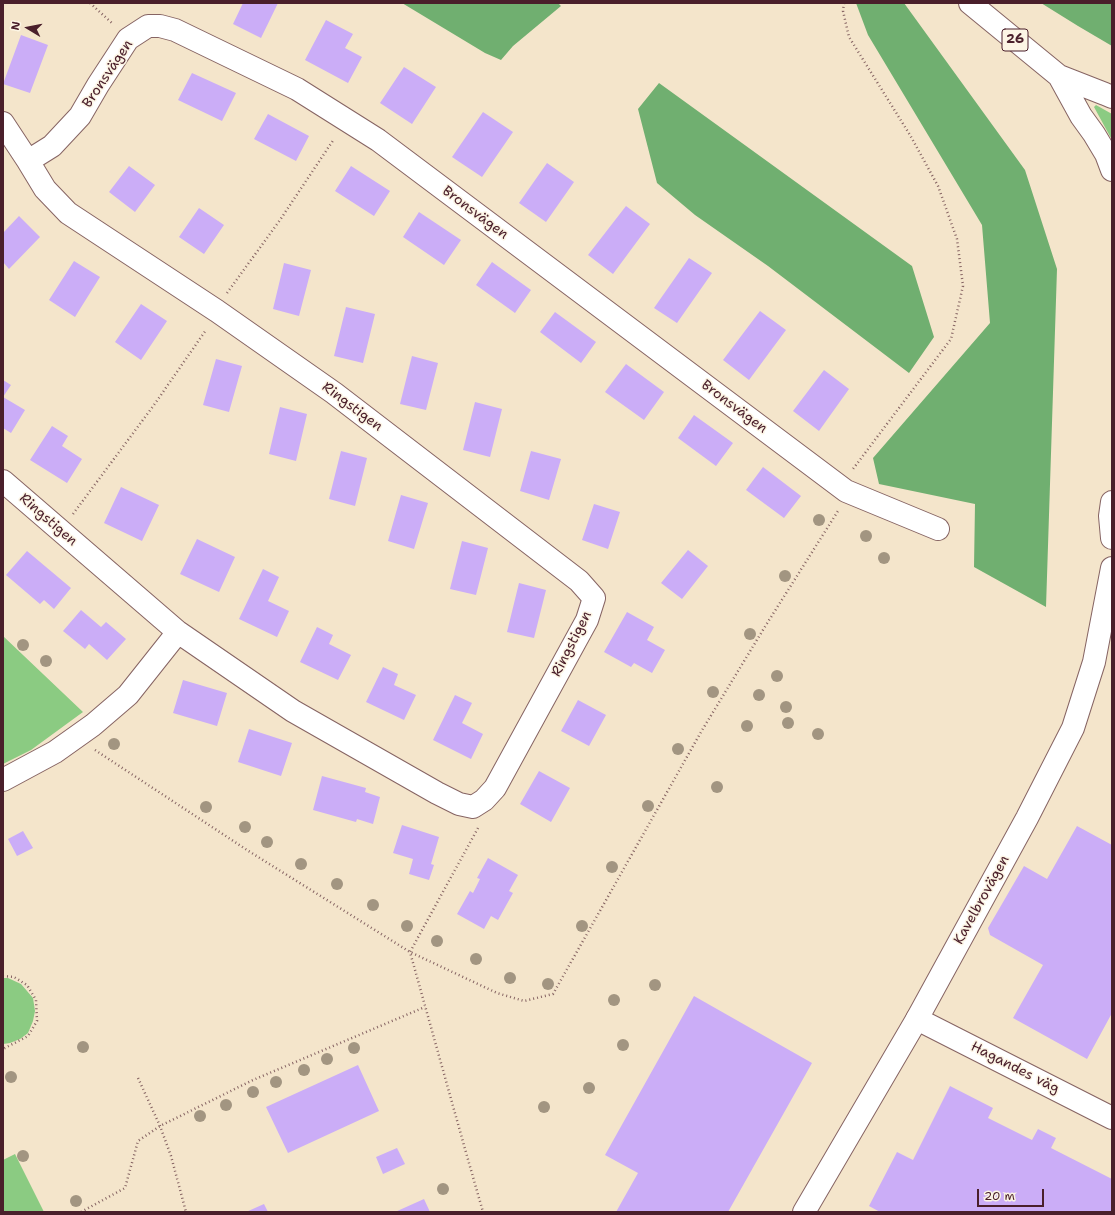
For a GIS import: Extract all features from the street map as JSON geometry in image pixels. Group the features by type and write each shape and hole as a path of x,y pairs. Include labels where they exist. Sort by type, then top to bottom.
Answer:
{"main road":[{"name":"26","path":"970,3 1059,76 1112,97"},
{"name":"Bronsvägen","path":"28,161 52,146 80,116 128,39 148,26 160,26 175,30 296,89 378,140 846,491 938,529"},
{"name":"26","path":"1059,76 1081,116 1106,154 1112,170"},
{"name":"Ringstigen","path":"3,123 45,189 68,213 217,311 334,393 579,581 594,598 587,620 495,788 484,800 473,807 459,804 437,793 293,711 178,632 3,481"},
{"path":"1112,502 1110,516 1112,538"},
{"name":"Kavelbrovägen","path":"804,1212 917,1018 1027,818 1073,728 1094,662 1112,568"},
{"path":"3,780 55,752 128,695 178,632"},
{"name":"Hagandes väg","path":"917,1018 1112,1118"}],"path":[{"path":"90,3 114,26"},
{"path":"844,3 843,11 849,36 910,135 938,186 957,239 962,286 951,339 852,470"},
{"path":"226,295 280,220 338,134"},
{"path":"70,518 154,405 207,327"},
{"path":"92,748 248,850 410,952 497,993 524,1001 553,994 701,732 766,625 842,505"},
{"path":"478,827 410,952 483,1212"},
{"path":"3,976 14,977 27,985 36,1000 37,1021 28,1036 3,1050"},
{"path":"81,1212 125,1188 138,1140 160,1126 253,1080 425,1007"},
{"path":"138,1078 160,1126 171,1156 186,1212"}],"green space":[{"path":"402,3 558,3 561,6 513,46 501,60 485,53"},
{"path":"856,3 904,3 1025,170 1057,269 1046,607 974,567 975,504 879,484 873,458 990,323 982,225 868,35"},
{"path":"1041,3 1112,3 1112,46 1078,26"},
{"path":"659,83 912,266 934,337 909,373 768,266 695,215 657,183 638,109"},
{"path":"1096,105 1112,114 1112,140 1094,107"},
{"path":"3,636 83,712 31,750 3,764"},
{"path":"3,978 8,978 21,984 33,998 35,1011 28,1033 20,1039 3,1044"},
{"path":"15,1154 44,1212 3,1212 3,1160"}],"building":[{"path":"243,3 278,3 261,38 233,24"},
{"path":"326,20 353,34 345,48 362,57 348,83 305,60"},
{"path":"21,35 48,45 30,93 3,84"},
{"path":"404,67 436,87 412,124 380,103"},
{"path":"192,73 236,93 222,121 178,100"},
{"path":"483,112 513,132 482,177 452,157"},
{"path":"268,114 309,136 296,161 254,139"},
{"path":"547,163 574,182 546,222 519,203"},
{"path":"129,166 155,185 135,212 109,192"},
{"path":"351,166 390,191 374,216 335,191"},
{"path":"626,206 650,224 613,274 588,255"},
{"path":"199,208 224,225 204,254 179,237"},
{"path":"419,212 461,240 444,265 403,237"},
{"path":"19,216 40,237 9,269 3,262 3,233"},
{"path":"689,258 712,273 677,323 654,308"},
{"path":"74,261 100,277 75,317 49,300"},
{"path":"492,262 531,290 515,313 476,285"},
{"path":"284,263 311,270 299,316 273,309"},
{"path":"141,304 167,321 141,360 115,342"},
{"path":"346,307 375,314 363,363 334,356"},
{"path":"760,311 786,330 749,380 723,360"},
{"path":"555,312 596,342 581,363 540,332"},
{"path":"412,356 438,363 426,410 400,404"},
{"path":"216,359 242,366 229,412 203,405"},
{"path":"626,364 664,392 644,420 605,392"},
{"path":"824,370 849,389 819,431 793,411"},
{"path":"3,380 11,385 3,397"},
{"path":"3,397 25,410 11,433 3,428"},
{"path":"475,402 502,409 490,457 463,450"},
{"path":"280,407 307,414 296,461 269,454"},
{"path":"694,415 733,443 716,466 678,438"},
{"path":"52,426 68,436 62,446 82,459 67,483 30,460"},
{"path":"341,451 367,458 355,506 329,499"},
{"path":"531,451 561,459 549,500 520,491"},
{"path":"763,467 801,496 784,518 746,490"},
{"path":"121,487 159,505 142,541 104,523"},
{"path":"401,495 428,503 414,549 388,541"},
{"path":"594,504 620,512 608,549 582,540"},
{"path":"197,539 235,557 219,592 180,574"},
{"path":"462,541 488,548 476,595 450,589"},
{"path":"688,550 708,566 682,599 661,583"},
{"path":"27,551 71,588 54,609 44,600 40,604 6,575"},
{"path":"263,569 279,577 268,601 289,611 277,637 239,619"},
{"path":"519,583 546,590 534,638 507,632"},
{"path":"81,610 101,627 106,622 126,639 107,660 89,644 85,649 63,631"},
{"path":"627,612 654,627 647,640 665,650 652,673 634,663 631,667 604,652"},
{"path":"317,627 333,635 329,644 351,655 338,680 300,662"},
{"path":"383,667 398,674 394,685 416,695 404,720 366,702"},
{"path":"183,680 227,693 217,726 173,713"},
{"path":"455,695 472,703 462,723 483,734 471,759 433,740"},
{"path":"578,700 606,715 589,746 561,731"},
{"path":"249,729 292,743 281,776 238,762"},
{"path":"539,771 570,788 551,822 520,804"},
{"path":"322,776 366,788 365,792 380,797 373,824 357,819 356,822 313,810"},
{"path":"402,825 439,837 431,864 434,865 429,880 409,874 413,859 393,853"},
{"path":"1077,826 1112,845 1112,1013 1087,1059 1013,1018 1043,965 990,935 988,928 1024,866 1047,879"},
{"path":"23,831 33,848 17,856 8,839"},
{"path":"488,858 518,875 509,891 513,893 498,920 491,916 484,929 457,914 470,891 473,893 480,879 477,878"},
{"path":"694,996 812,1063 728,1212 616,1212 638,1173 605,1155"},
{"path":"358,1065 379,1111 288,1153 266,1107"},
{"path":"950,1086 993,1108 988,1118 1032,1140 1038,1129 1056,1138 1051,1148 1112,1179 1112,1212 880,1212 869,1206 897,1152 913,1160"},
{"path":"397,1148 405,1164 383,1174 376,1157"},
{"path":"424,1199 430,1212 395,1212"},
{"path":"264,1204 268,1212 246,1212"}]}
